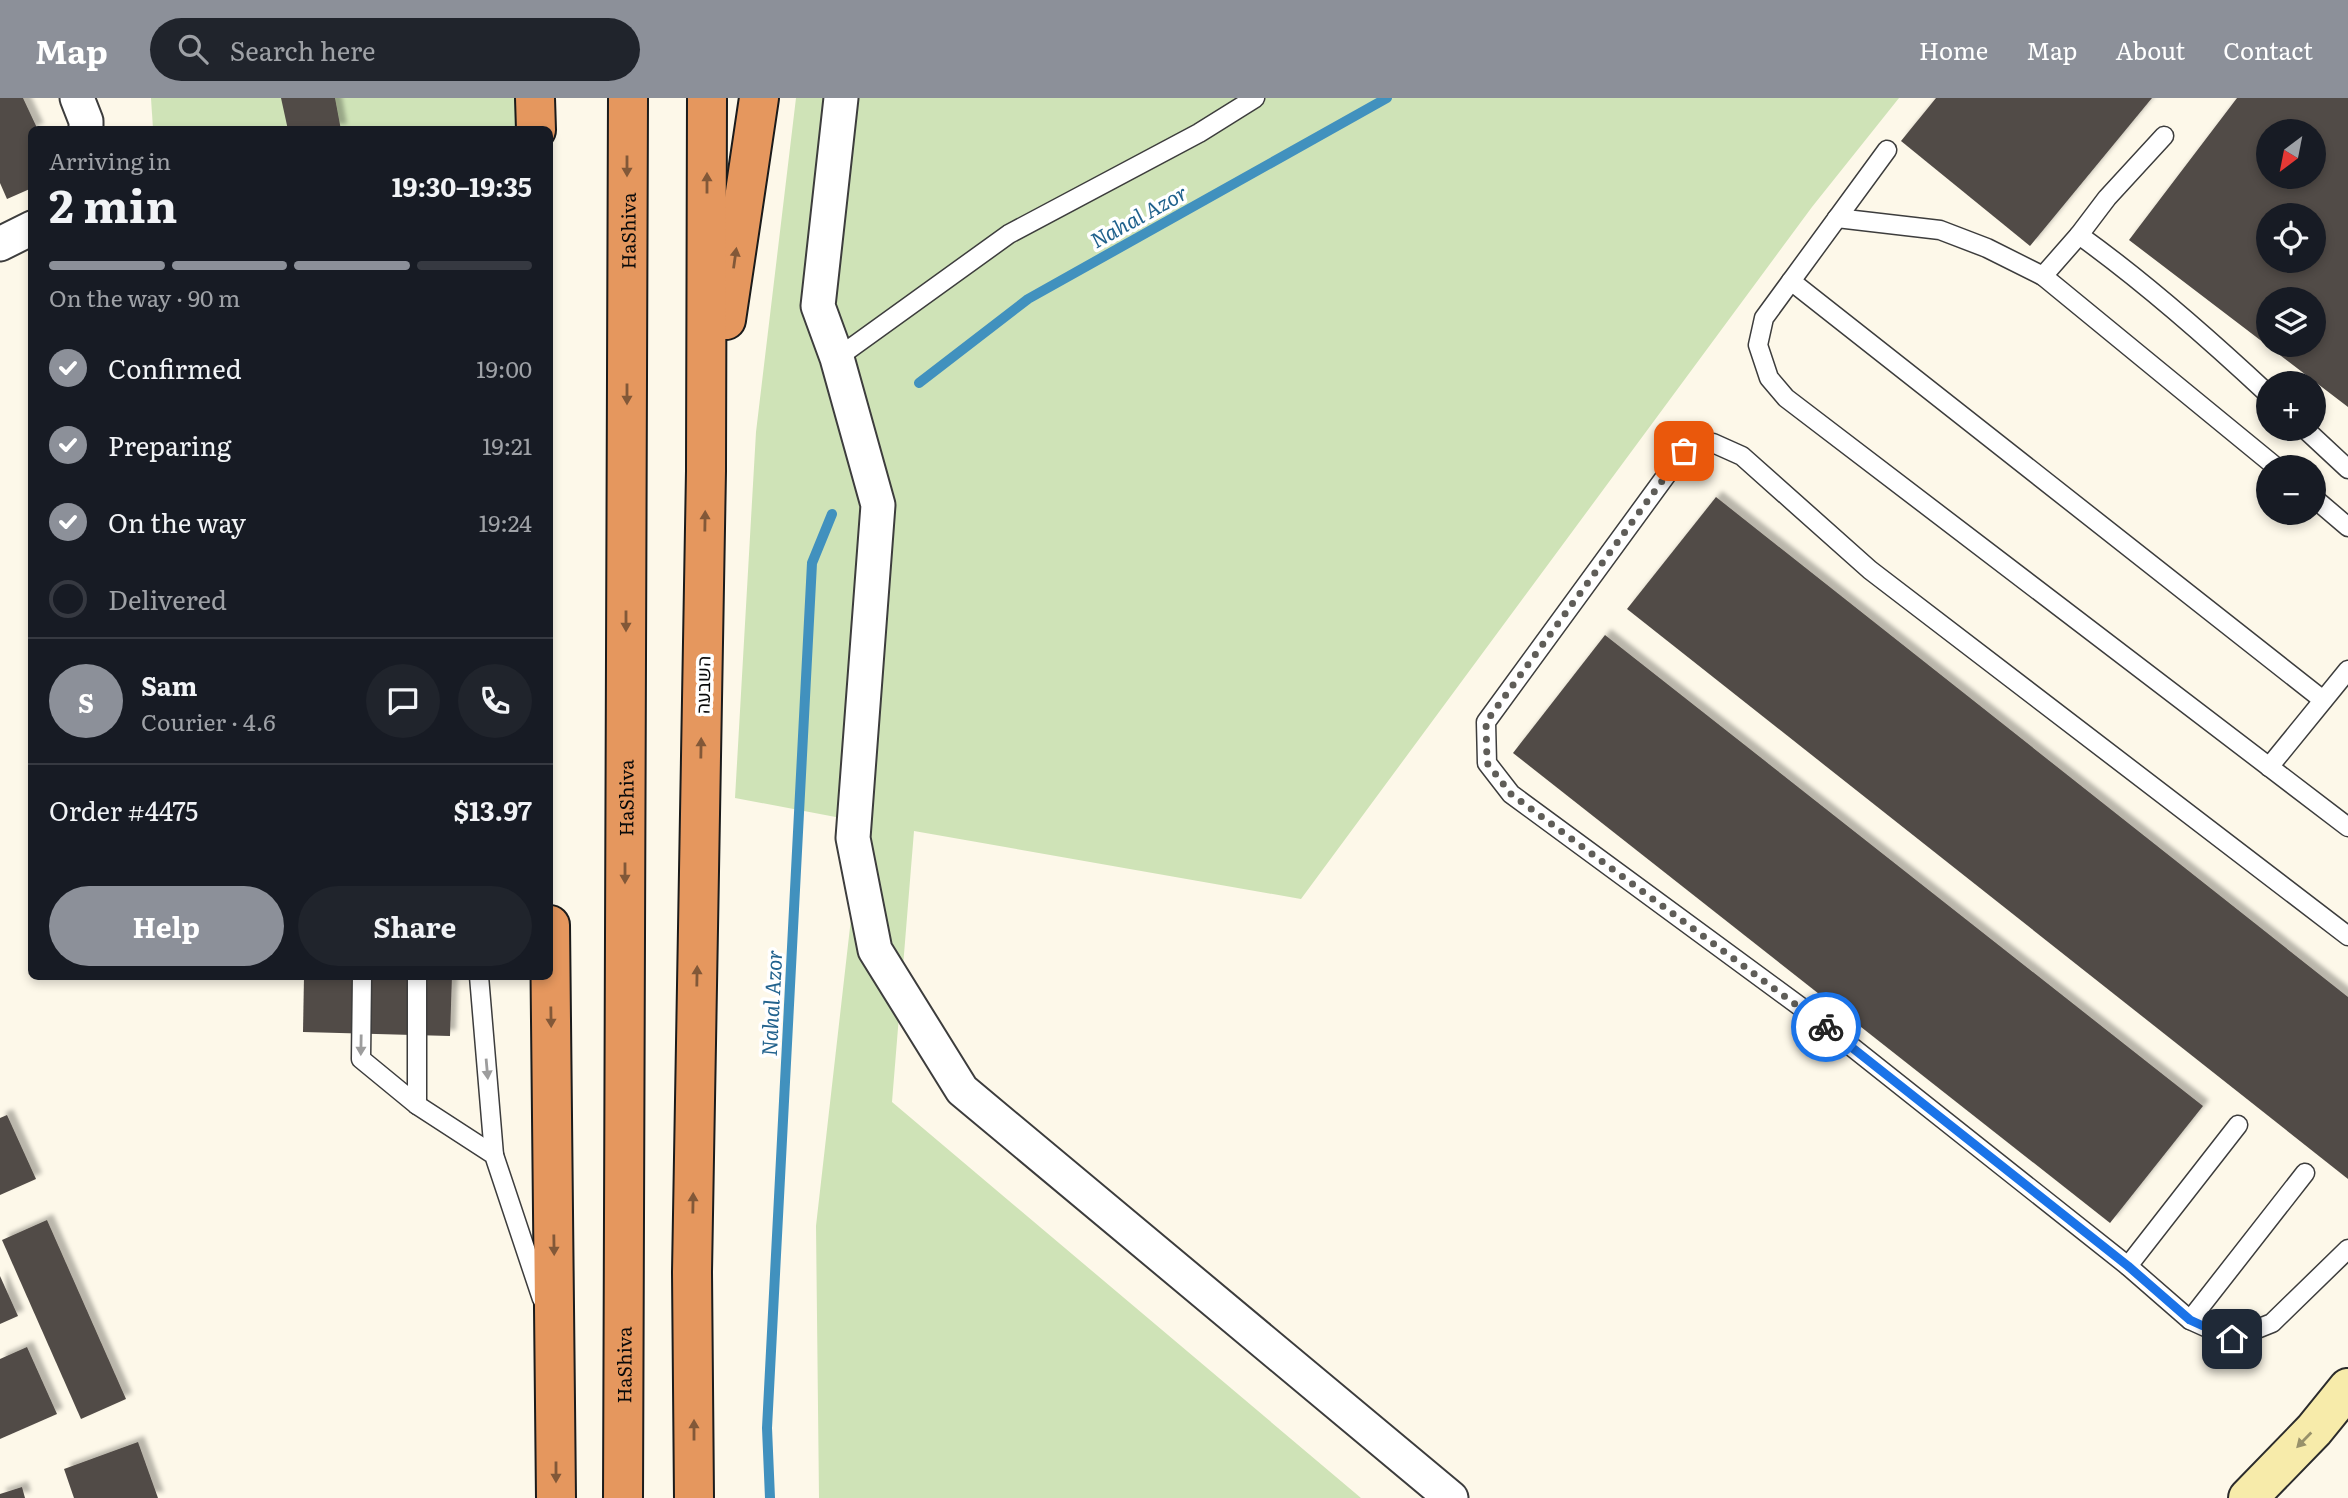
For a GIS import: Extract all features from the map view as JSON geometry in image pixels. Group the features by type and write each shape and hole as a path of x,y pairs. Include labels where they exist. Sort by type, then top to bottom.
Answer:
{"highway":[{"path":"535,98 536,126"},
{"name":"HaShiva","path":"623,1498 628,98"},
{"name":"השבעה","path":"694,1498 692,1272 706,471 707,98"},
{"path":"706,471 759,98"},
{"path":"551,980 556,1498"}],"street":[{"path":"77,98 86,126"},
{"path":"841,98 817,306 837,358 878,505 853,838 875,950 962,1090 1447,1496"},
{"path":"0,244 28,230"},
{"path":"2248,1498 2314,1430 2348,1388"}],"lane":[{"path":"837,358 1009,234 1199,133 1255,98"},
{"path":"2043,276 2107,198 2164,136"},
{"path":"1887,150 1764,318 1758,345 1769,378 1786,398 2348,827"},
{"path":"1837,218 1940,230 1987,248 2043,276 2261,455"},
{"path":"2079,234 2207,337 2256,383"},
{"path":"1791,281 2323,700"},
{"path":"2318,441 2348,469"},
{"path":"2348,936 1870,570 1742,456 1713,443 1684,451 1486,722 1487,763 1511,794 1813,1016 2128,1266 2190,1320 2232,1339 2272,1323 2348,1249"},
{"path":"2326,508 2348,527"},
{"path":"2269,767 2348,670"},
{"path":"362,980 361,1059 418,1105 494,1155"},
{"path":"417,980 418,1105"},
{"path":"479,980 494,1155 555,1338"},
{"path":"2128,1266 2238,1125"},
{"path":"2190,1320 2305,1173"}],"green space":[{"path":"151,98 544,98 542,126 153,126"},
{"path":"796,98 1899,98 1812,207 1301,899 914,831 892,1102 1361,1498 819,1498 816,1226 862,822 735,798 756,432"}],"building":[{"path":"0,98 23,98 36,126 28,126 28,190 7,199 0,183"},
{"path":"281,98 335,98 340,126 287,126"},
{"path":"1936,98 2152,98 2030,246 1901,141"},
{"path":"2237,98 2348,98 2348,407 2326,390 2326,371 2301,371 2282,357 2326,357 2326,287 2256,287 2256,337 2129,240"},
{"path":"1716,497 2348,997 2348,1179 1627,609"},
{"path":"1605,635 2203,1106 2110,1223 1513,753"},
{"path":"304,980 452,980 450,1036 303,1032"},
{"path":"7,1115 36,1179 0,1195 0,1118"},
{"path":"47,1220 126,1399 81,1419 2,1240"},
{"path":"0,1276 18,1316 0,1324"},
{"path":"27,1347 57,1414 0,1439 0,1359"},
{"path":"138,1442 158,1498 74,1498 64,1469"},
{"path":"22,1487 25,1498 0,1498 0,1494"}],"waterway":[{"name":"Nahal Azor","path":"919,383 1028,299 1387,98"},
{"name":"Nahal Azor","path":"770,1498 767,1428 812,563 832,514"}],"way so far":[{"path":"1684,451 1486,722 1487,763 1511,794 1826,1027"}],"route":[{"path":"1826,1027 2128,1266 2190,1320 2232,1339"}]}
